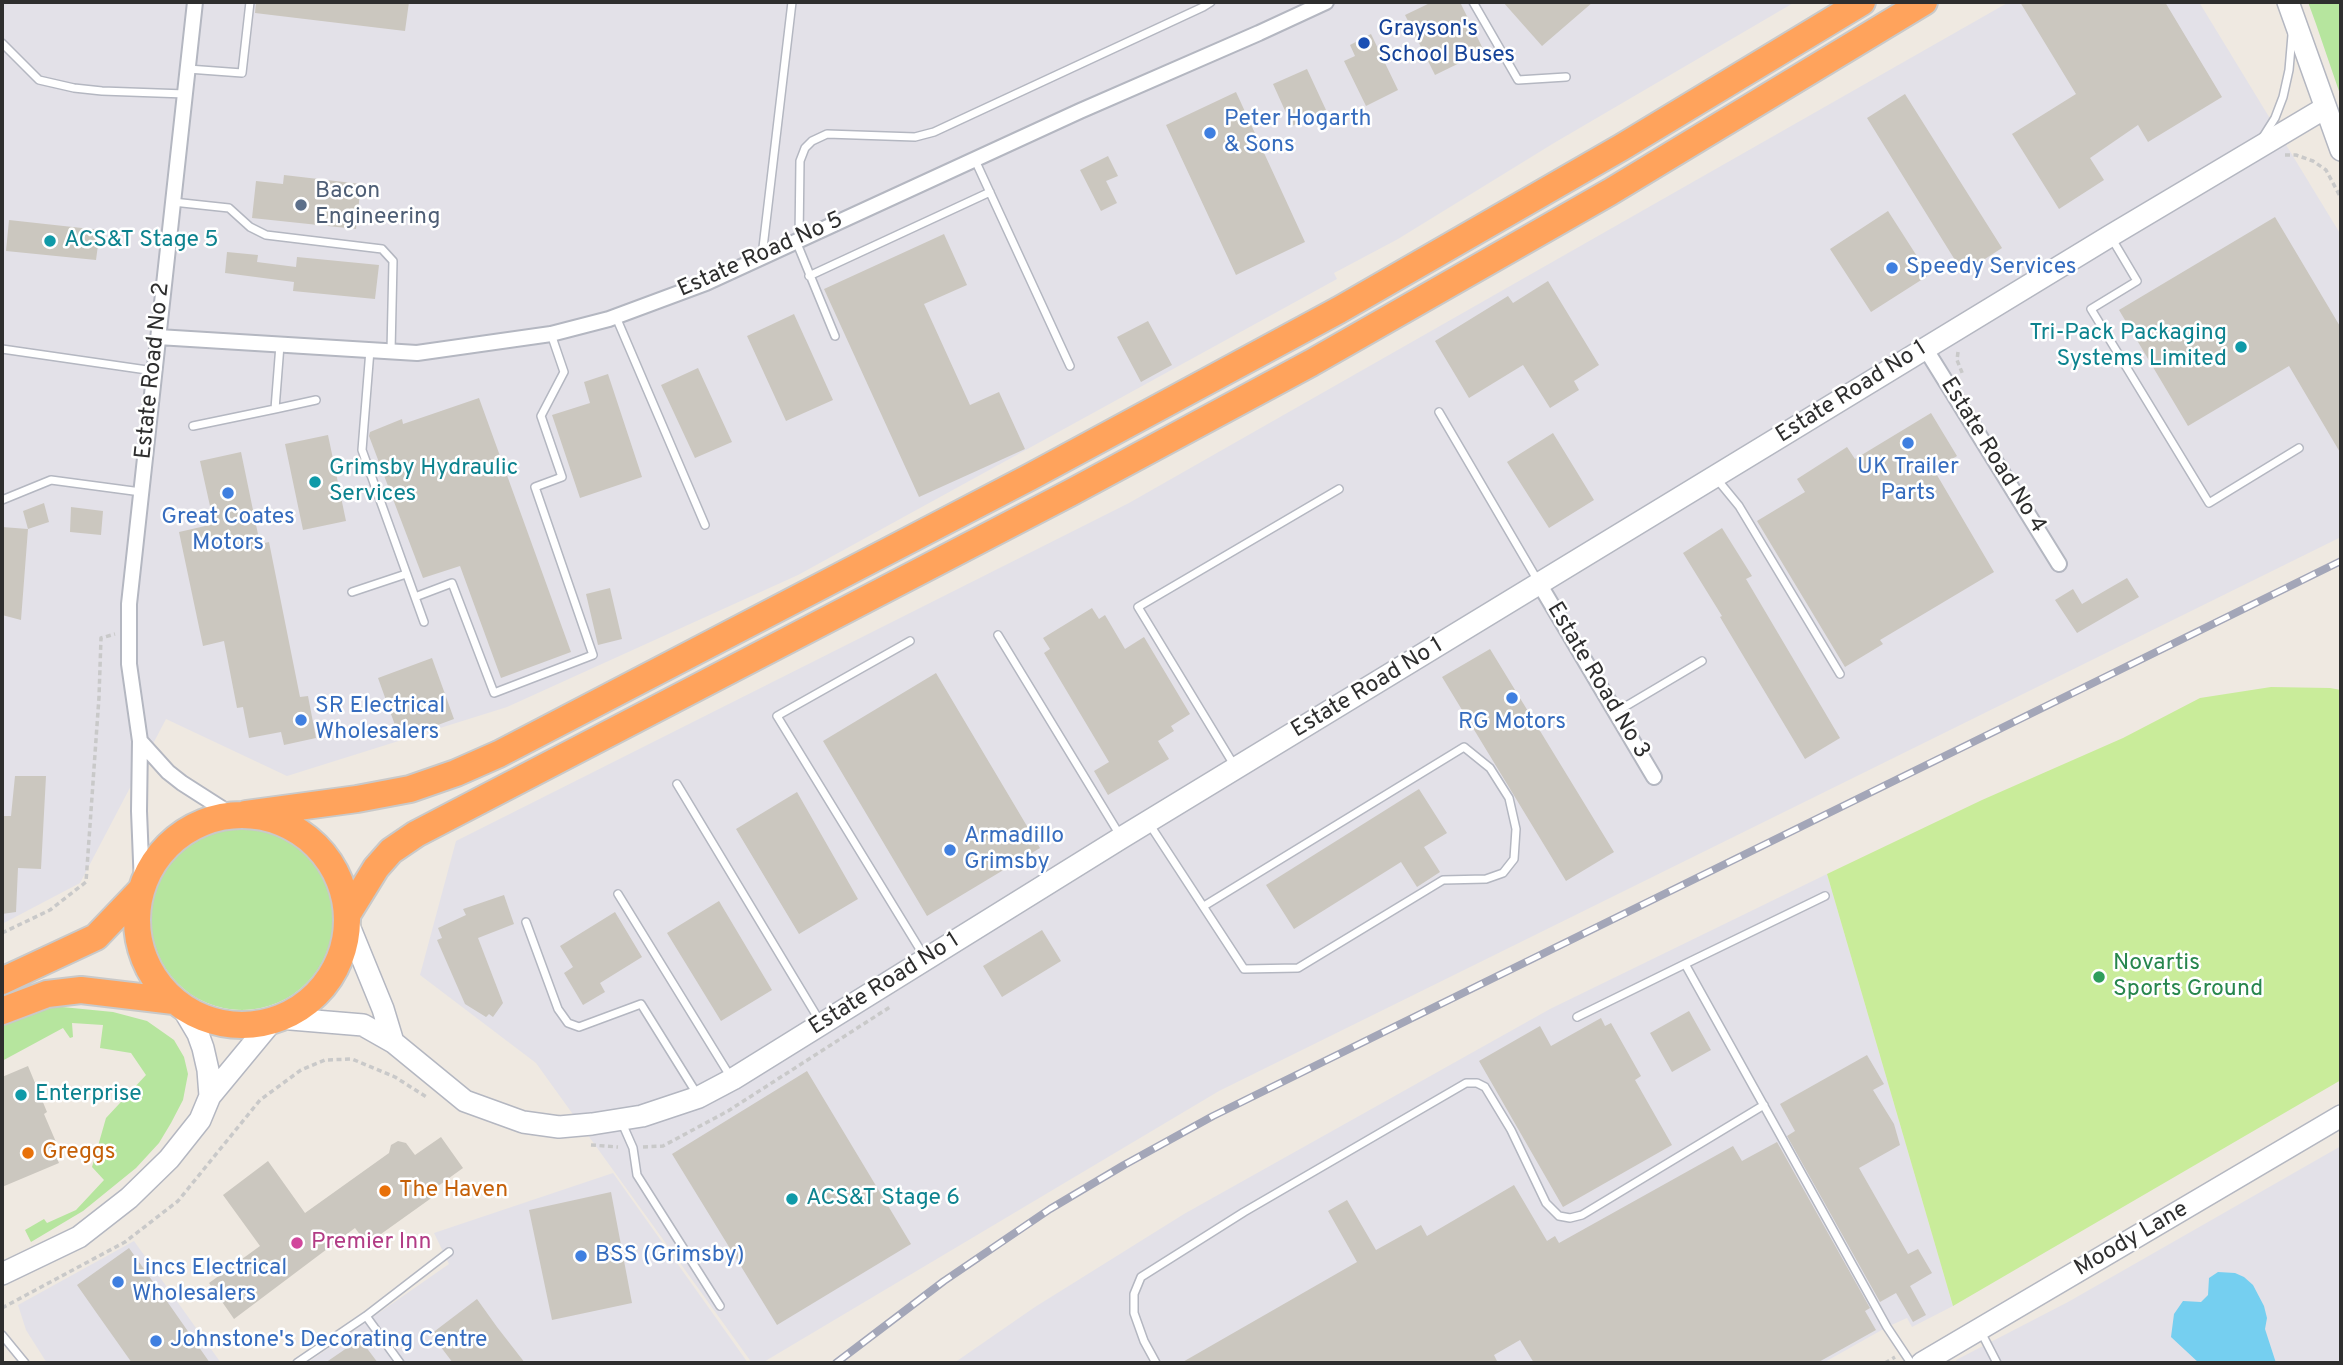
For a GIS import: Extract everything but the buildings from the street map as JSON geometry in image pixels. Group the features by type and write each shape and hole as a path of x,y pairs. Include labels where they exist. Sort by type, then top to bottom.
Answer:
{"highway":[{"path":"239,814 280,821 295,828 316,845 328,858 339,877 347,918 344,947 331,975 308,1002 275,1020 243,1025 205,1019 178,1004 151,974 141,951 136,914 141,889 154,861 175,838 201,822 239,814 357,799 410,789 499,754 1006,489 1282,341 1599,161 1862,2"},
{"path":"347,918 376,868 391,851 416,834 1070,493 1311,363 1611,192 1924,2"},
{"path":"2,981 96,937 141,889"},
{"path":"2,1011 47,995 81,990 178,1004"}],"street":[{"name":"Estate Road No 2","path":"141,889 140,741 131,676 129,604 195,2"},
{"name":"Estate Road No 5","path":"158,337 417,352 551,334 616,316 706,283 1326,2"},
{"path":"2291,10 2341,150"},
{"name":"Estate Road No 1","path":"275,1020 363,1025 393,1042 465,1101 513,1118 559,1127 620,1120 666,1110 699,1097 733,1079 1121,838 2109,236 2325,108"},
{"name":"Estate Road No 4","path":"1925,348 2059,565"},
{"name":"Estate Road No 3","path":"1540,585 1654,777"},
{"path":"140,741 168,772 182,783 239,814"},
{"path":"347,918 383,1009 393,1042"},
{"path":"178,1004 198,1034 203,1048 210,1096"},
{"path":"2,1274 79,1237 129,1198 169,1159 200,1120 210,1096 275,1020"},
{"name":"Moody Lane","path":"1922,1363 2341,1116"}],"lane":[{"path":"188,69 242,73 250,2"},
{"path":"762,257 792,2"},
{"path":"835,336 809,276 798,241 800,161 805,148 812,141 827,134 915,137 934,132 1211,2"},
{"path":"1472,2 1518,80 1566,77"},
{"path":"2257,148 2275,118 2283,97 2289,70 2291,10"},
{"path":"2,43 39,80 102,91 185,94"},
{"path":"975,160 1070,366"},
{"path":"809,276 990,192"},
{"path":"173,202 229,208 250,227 266,235 382,249 393,261 391,351"},
{"path":"2109,236 2137,281 2091,309 2209,503 2298,449"},
{"path":"616,316 705,525"},
{"path":"415,597 452,583 494,693 593,654 535,487 562,477 541,416 564,372 551,334"},
{"path":"275,409 280,344"},
{"path":"2,349 154,371"},
{"path":"370,350 362,450 424,622"},
{"path":"193,426 316,400"},
{"path":"1439,412 1540,585"},
{"path":"1715,477 1739,506 1840,674"},
{"path":"2,500 51,480 141,492"},
{"path":"1236,769 1138,607 1339,489"},
{"path":"352,592 406,574"},
{"path":"998,635 1121,838"},
{"path":"910,641 777,716 926,960"},
{"path":"1616,712 1702,662"},
{"path":"1148,822 1244,969 1298,968 1443,880 1486,879 1503,873 1514,859 1517,829 1509,798 1490,768 1464,747 1204,906"},
{"path":"677,784 822,1024"},
{"path":"618,894 733,1079"},
{"path":"1577,1017 1825,896"},
{"path":"526,922 558,1009 568,1023 579,1027 641,1004 699,1097"},
{"path":"1685,964 1886,1327 1911,1363"},
{"path":"1156,1363 1144,1341 1134,1313 1134,1294 1142,1277 1244,1212 1465,1083 1477,1083 1485,1087 1511,1130 1546,1203 1559,1216 1570,1218 1582,1214 1764,1105"},
{"path":"620,1120 633,1148 637,1175 720,1306"},
{"path":"297,1363 366,1316 449,1252"},
{"path":"366,1316 400,1363"},
{"path":"1980,1329 1997,1363"},
{"path":"2,1335 25,1363"}],"path":[{"path":"2,933 50,910 86,882 101,638 129,629"},
{"path":"2,1308 125,1242 178,1201 260,1100 301,1070 324,1060 352,1059 395,1077 434,1102"}],"shaded area":[{"path":"2,2 1795,2 1554,143 1398,239 1334,273 1337,279 798,575 507,707 287,776 166,719 80,883 2,924"},
{"path":"2009,2 2199,2 2341,235 2341,537 1219,1091 762,1363 752,1363 536,1063 420,975 456,841 1129,503"},
{"path":"1827,874 1953,1306 1912,1327 1907,1318 1823,1363 954,1363 1035,1307 1184,1214 1550,1009"},
{"path":"2341,1146 2341,1363 1957,1363 1956,1360 2068,1302"},
{"path":"613,1173 748,1363 307,1363 449,1264 434,1233"},
{"path":"134,1241 221,1363 48,1363 45,1360 26,1330 18,1305"}],"green space":[{"path":"2308,2 2341,2 2341,97 2316,24"},
{"name":"Novartis Sports Ground","path":"2271,687 2341,690 2341,1080 1953,1306 1827,874 1982,800 2123,738 2200,698"},
{"path":"242,828 260,829 277,835 307,854 326,884 332,901 332,937 326,954 307,984 277,1003 260,1009 242,1010 224,1009 207,1003 177,984 158,954 152,937 151,919 152,901 158,884 177,854 207,835 224,829"},
{"path":"52,1006 113,1012 147,1021 174,1040 184,1057 188,1074 183,1100 171,1123 159,1143 136,1168 83,1211 31,1242 25,1230 44,1219 47,1223 76,1210 104,1180 92,1167 106,1118 146,1075 131,1053 100,1048 103,1025 72,1023 73,1037 70,1038 63,1028 2,1061 2,1022"}],"water":[{"path":"2218,1272 2235,1273 2253,1285 2264,1306 2267,1318 2265,1329 2276,1363 2199,1363 2171,1337 2174,1314 2183,1301 2201,1302 2208,1295 2209,1278"}],"railway":[{"path":"836,1363 944,1281 1050,1209 1213,1116 2341,561"}],"place":[{"name":"Grayson's School Buses","path":"1364,43"},
{"name":"Peter Hogarth & Sons","path":"1210,133"},
{"name":"Bacon Engineering","path":"301,205"},
{"name":"ACS&T Stage 5","path":"50,241"},
{"name":"Speedy Services","path":"1892,268"},
{"name":"Tri-Pack Packaging Systems Limited","path":"2241,347"},
{"name":"UK Trailer Parts","path":"1908,443"},
{"name":"Grimsby Hydraulic Services","path":"315,482"},
{"name":"Great Coates Motors","path":"228,493"},
{"name":"RG Motors","path":"1512,698"},
{"name":"SR Electrical Wholesalers","path":"301,720"},
{"name":"Armadillo Grimsby","path":"950,850"},
{"name":"Novartis Sports Ground","path":"2099,977"},
{"name":"Enterprise","path":"21,1095"},
{"name":"Greggs","path":"28,1153"},
{"name":"The Haven","path":"385,1191"},
{"name":"ACS&T Stage 6","path":"792,1199"},
{"name":"Premier Inn","path":"297,1243"},
{"name":"BSS (Grimsby)","path":"581,1256"},
{"name":"Lincs Electrical Wholesalers","path":"118,1282"},
{"name":"Johnstone's Decorating Centre","path":"156,1341"}]}
